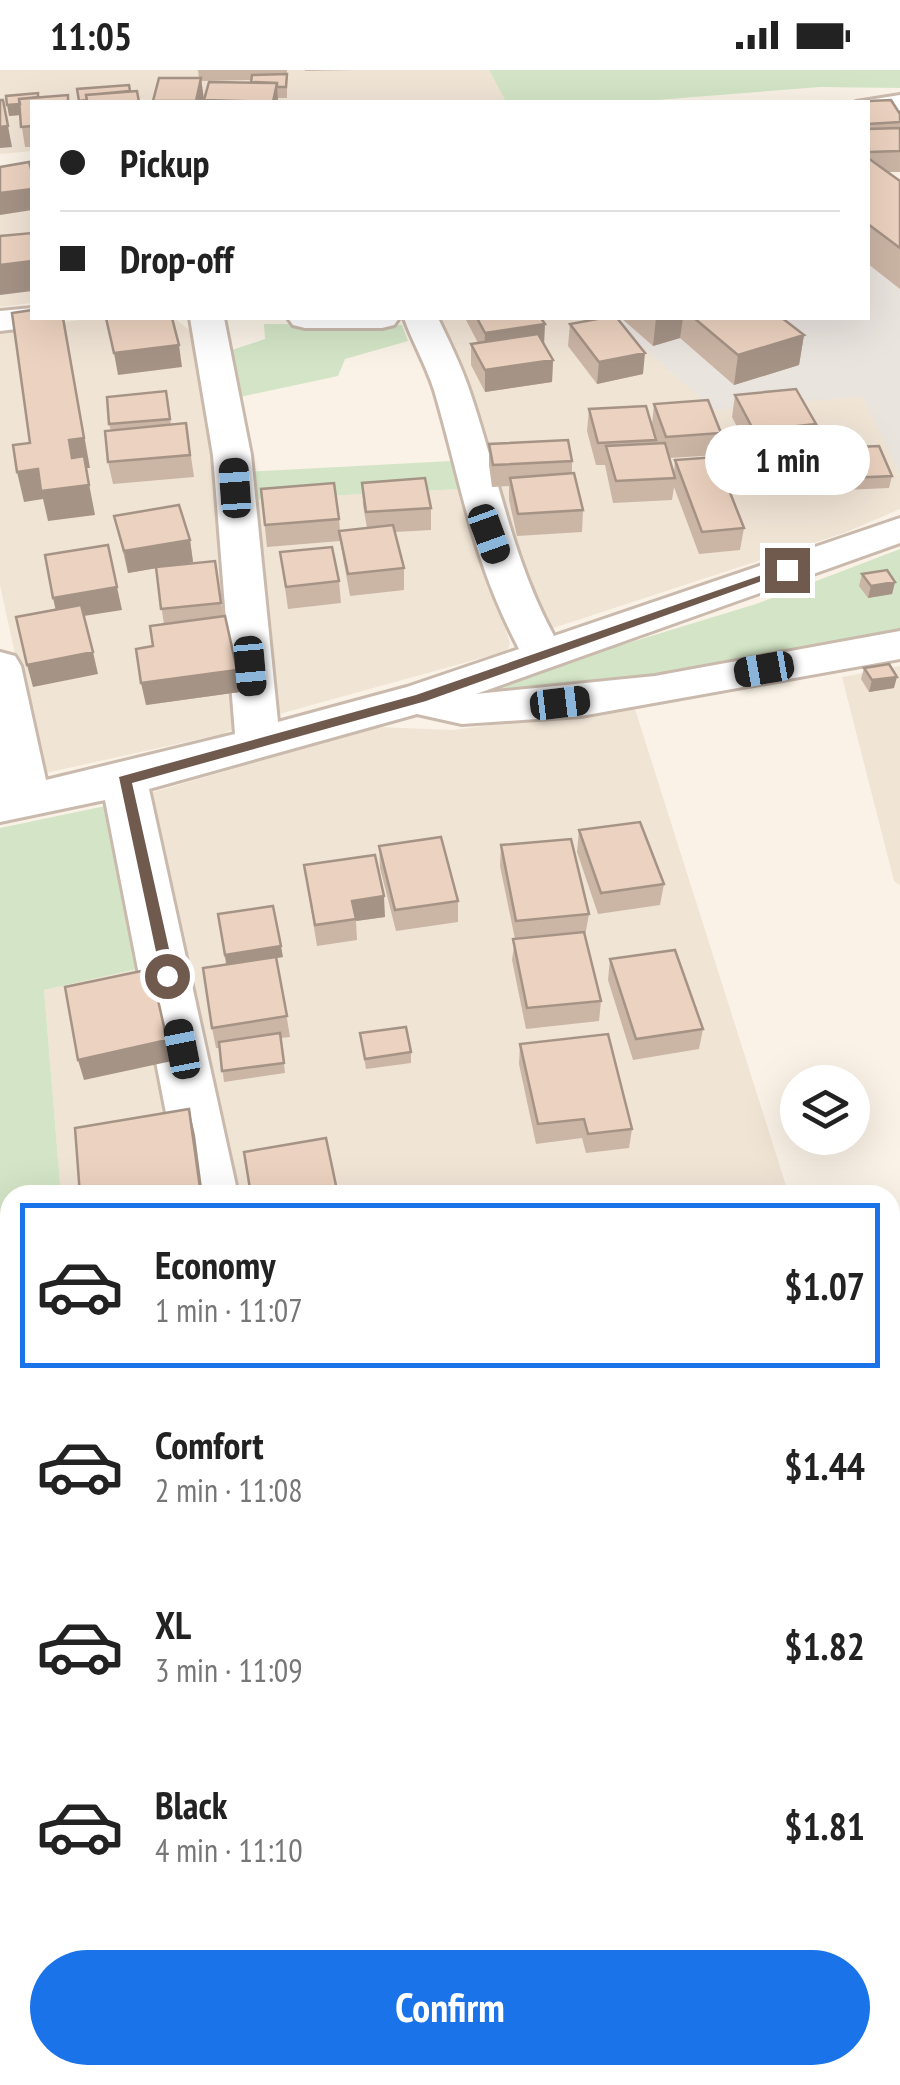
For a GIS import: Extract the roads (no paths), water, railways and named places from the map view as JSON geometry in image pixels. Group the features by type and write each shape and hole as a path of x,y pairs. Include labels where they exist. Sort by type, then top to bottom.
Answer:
{"street":[{"path":"870,107 900,104"},
{"path":"0,321 30,319"},
{"path":"207,320 232,455 258,745"},
{"path":"422,320 451,388 500,564 544,656"},
{"path":"0,666 14,803 124,780 421,698 900,530"},
{"path":"421,698 452,709 495,710 593,699 900,645"},
{"path":"124,780 208,1185"}]}
